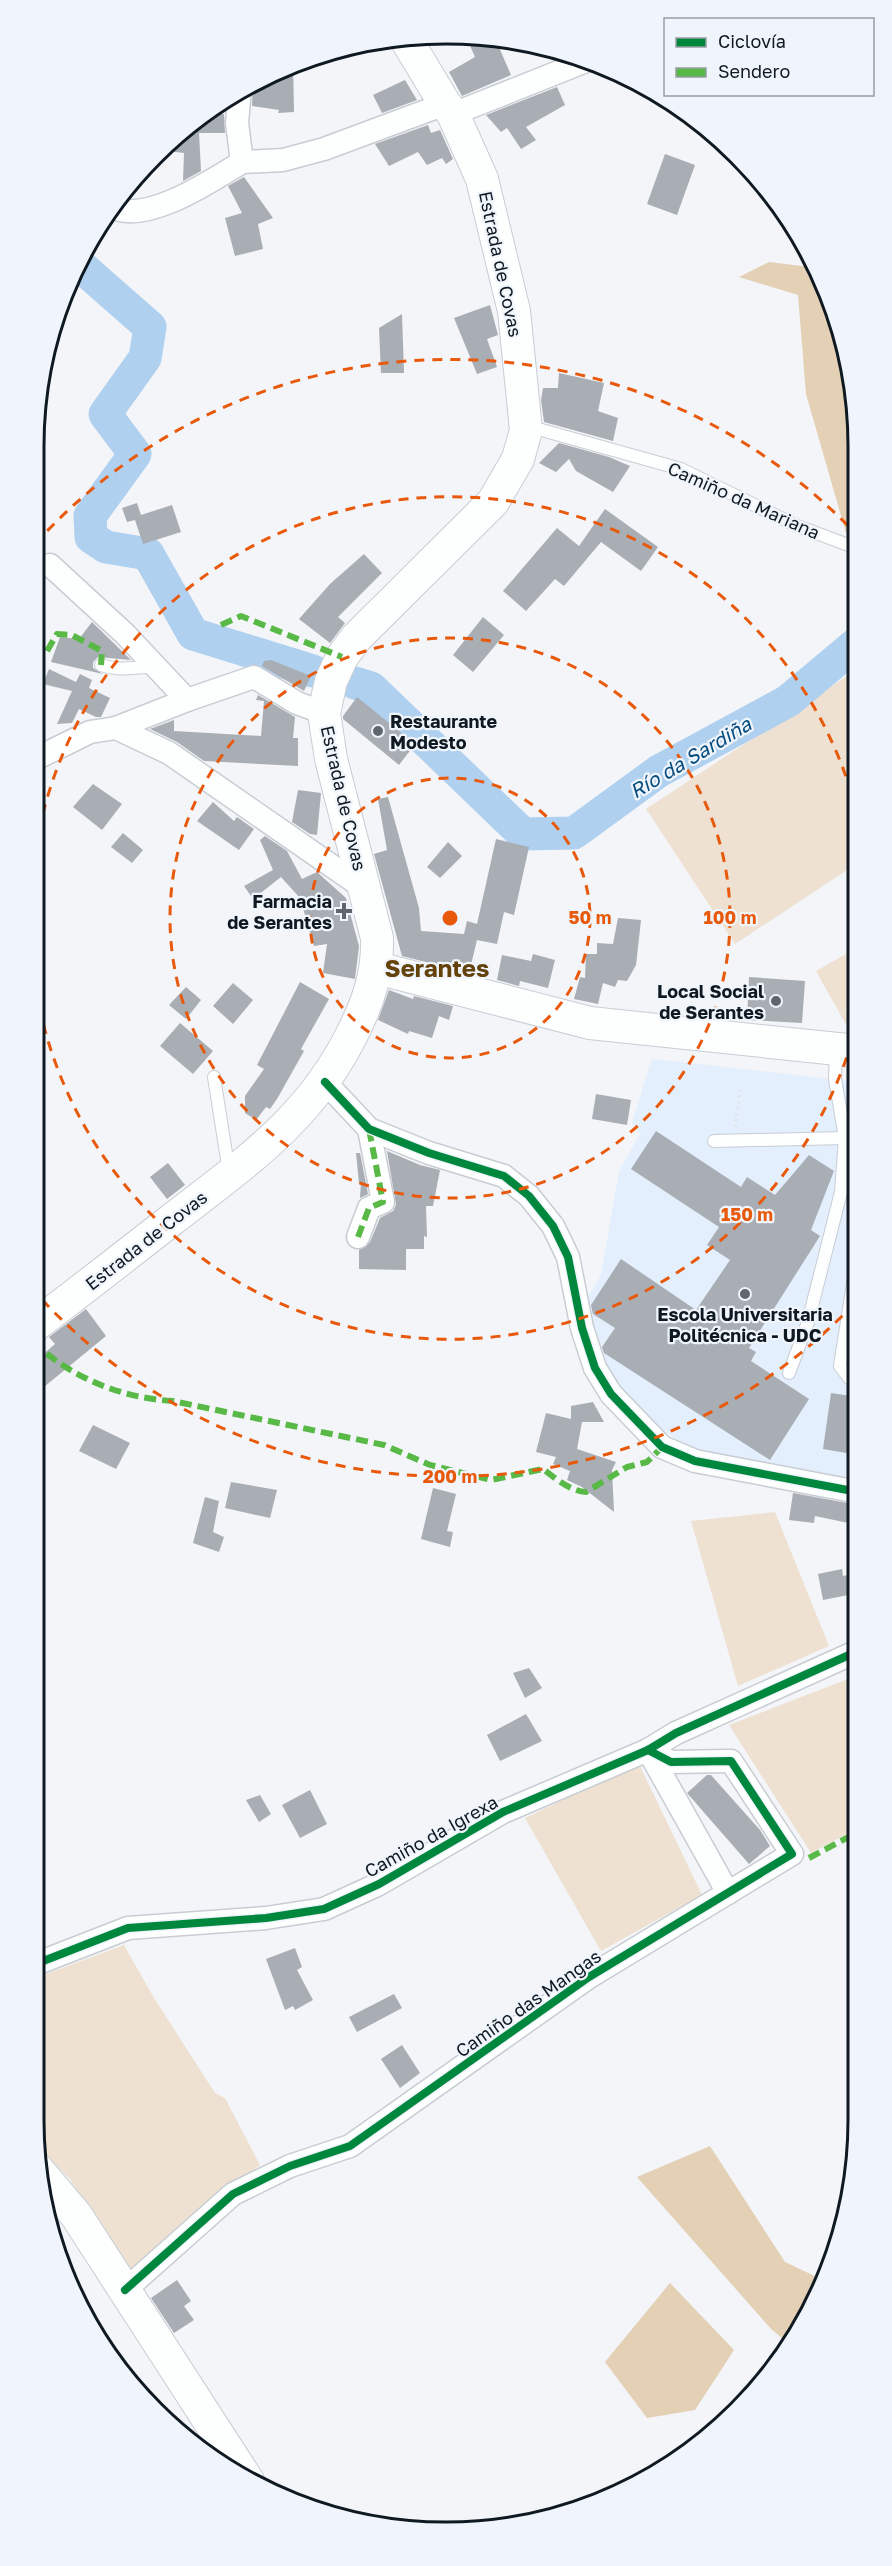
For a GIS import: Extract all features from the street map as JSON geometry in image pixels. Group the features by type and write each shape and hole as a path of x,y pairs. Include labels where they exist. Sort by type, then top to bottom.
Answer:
{"main road":[{"name":"Estrada de Covas","path":"44,1319 229,1176 284,1130 325,1082 362,1014 377,968 377,938 331,759 324,713 331,681 342,657 356,638 493,502 518,459 526,430 514,311 482,179 449,109 410,45"},
{"path":"377,968 590,1023 846,1050"},
{"path":"48,2181 65,2199 237,2464"}],"street":[{"path":"121,209 134,213 195,191 242,162 283,160 324,149 449,109 574,65"},
{"path":"239,101 237,123 242,162"},
{"path":"50,565 125,634 187,700"},
{"path":"44,755 90,732 116,728 187,700 255,677 297,704 324,713"},
{"path":"116,728 169,753 365,889"},
{"path":"325,1082 369,1129 429,1153 504,1176 529,1196 553,1226 568,1257 582,1328 595,1368 611,1394 662,1447 695,1461 848,1490"},
{"path":"358,1237 369,1208 383,1202 369,1129"},
{"name":"Camiño da Igrexa","path":"44,1961 128,1928 266,1918 324,1909 380,1884 503,1812 648,1750 676,1733 848,1656"},
{"path":"648,1750 728,1893"},
{"name":"Camiño das Mangas","path":"125,2290 233,2194 290,2166 350,2146 589,1977 792,1854 731,1761 671,1762 648,1750"}],"lane":[{"name":"Camiño da Mariana","path":"526,430 538,429 681,469 795,525 848,545"},
{"path":"101,665 117,671 138,666 156,667"},
{"path":"789,1372 808,1322 841,1192 845,1138 835,1079 846,1050"},
{"path":"214,1077 229,1176"},
{"path":"714,1141 845,1138"},
{"path":"848,1315 840,1366 848,1376"}],"path":[{"path":"734,1141 740,1090"}],"shaded area":[{"path":"769,262 806,267 818,292 835,342 845,393 848,420 848,534 806,394 798,295 739,277"},
{"path":"848,675 848,869 735,944 646,809"},
{"path":"848,953 848,1028 816,971"},
{"path":"652,1059 848,1081 848,1481 700,1456 633,1409 603,1371 585,1302 601,1275 619,1171 640,1134 632,1122"},
{"path":"775,1512 829,1646 738,1686 691,1521"},
{"path":"848,1679 848,1833 811,1853 729,1725"},
{"path":"639,1764 702,1895 601,1951 525,1818"},
{"path":"124,1945 154,1998 215,2093 225,2098 260,2165 130,2273 70,2179 45,2155 44,1975"},
{"path":"710,2146 785,2262 817,2277 784,2339 772,2330 637,2177"},
{"path":"670,2283 734,2350 695,2410 647,2418 605,2362"}],"building":[{"path":"469,44 499,47 511,75 462,96 449,72 475,57"},
{"path":"293,74 294,112 278,113 279,110 252,106 253,93"},
{"path":"405,80 417,100 382,113 373,95"},
{"path":"557,87 565,105 526,127 536,140 521,149 507,128 501,132 486,115"},
{"path":"218,114 224,114 225,133 199,133 201,171 183,181 184,153 172,151"},
{"path":"428,125 431,133 440,130 453,159 446,164 442,158 427,165 418,152 389,166 375,144"},
{"path":"665,154 695,165 677,215 647,204"},
{"path":"244,177 273,218 258,224 263,249 235,256 225,218 242,213 228,186"},
{"path":"490,305 498,335 487,339 497,367 477,374 454,318"},
{"path":"402,314 404,373 381,373 379,328"},
{"path":"559,373 604,383 598,411 618,418 613,441 544,422 541,400 543,388 558,388"},
{"path":"559,443 609,457 630,466 613,492 576,471 569,459 556,472 539,463"},
{"path":"137,503 141,515 172,505 181,532 143,544 135,520 127,522 122,508"},
{"path":"605,509 658,547 641,571 601,542 564,586 555,579 526,611 503,591 557,528 579,546"},
{"path":"364,554 382,573 338,617 345,623 330,643 299,619 330,584"},
{"path":"483,617 504,635 473,672 453,655"},
{"path":"92,622 131,660 98,657 93,662 93,668 103,674 51,662 60,637 79,639"},
{"path":"271,660 311,676 304,691 262,666 264,661"},
{"path":"49,669 76,682 80,674 92,680 89,688 110,698 101,717 79,709 72,723 57,724 72,691 44,684"},
{"path":"258,695 295,717 293,738 298,738 298,766 204,761 177,742 150,729 174,720 174,731 261,736 264,701 256,700"},
{"name":"Restaurante Modesto","path":"357,697 415,744 399,765 343,719"},
{"path":"93,784 122,804 102,830 73,807"},
{"path":"298,790 321,793 317,835 310,834 292,822"},
{"path":"388,797 419,908 421,931 464,934 467,921 477,924 496,839 529,847 514,915 504,912 497,944 477,940 469,973 402,956 374,854 387,850 378,799"},
{"path":"213,802 234,821 237,817 254,829 239,850 197,821"},
{"path":"123,833 143,850 132,863 111,847"},
{"path":"265,836 287,851 302,879 317,872 346,898 359,946 355,979 323,973 327,944 314,946 300,898 281,877 253,899 244,886 273,870 260,840"},
{"path":"448,842 462,856 440,878 427,867"},
{"path":"618,918 641,920 636,965 627,981 618,980 615,987 603,983 598,1004 574,999 580,977 585,978 586,954 597,954 597,943 613,944"},
{"path":"533,954 555,960 548,988 520,981 519,986 497,980 502,955 531,961"},
{"name":"Local Social de Serantes","path":"749,977 805,981 802,1023 747,1020"},
{"path":"300,982 329,999 301,1049 304,1051 277,1099 270,1109 266,1107 256,1120 245,1113 245,1096 264,1069 257,1065"},
{"path":"233,983 253,1000 233,1024 213,1006"},
{"path":"186,987 201,1000 186,1019 169,1005"},
{"path":"389,990 413,999 414,996 453,1006 449,1020 439,1016 432,1038 409,1031 408,1034 378,1020"},
{"path":"180,1023 213,1051 193,1074 160,1046"},
{"path":"596,1094 631,1100 627,1125 592,1119"},
{"name":"Escola Universitaria Politécnica - UDC","path":"656,1131 741,1187 747,1177 775,1195 809,1155 834,1171 811,1230 820,1236 749,1348 756,1352 751,1361 809,1399 770,1460 604,1353 602,1347 615,1328 593,1314 591,1305 621,1259 696,1310 730,1260 707,1245 719,1227 631,1169"},
{"path":"387,1151 420,1165 440,1170 433,1206 426,1206 427,1237 424,1236 424,1249 406,1249 406,1270 359,1269 359,1250 370,1242 380,1218 393,1211 396,1205"},
{"path":"356,1153 360,1153 368,1194 360,1198 361,1182 359,1183"},
{"path":"168,1163 185,1185 167,1199 150,1177"},
{"path":"86,1309 106,1336 44,1387 44,1354 55,1344 49,1337"},
{"path":"831,1393 848,1396 848,1453 823,1449"},
{"path":"593,1402 604,1422 582,1422 577,1449 616,1462 612,1470 614,1512 582,1487 567,1480 570,1471 553,1464 556,1457 536,1452 546,1413 571,1419 571,1406"},
{"path":"93,1425 130,1443 116,1469 79,1451"},
{"path":"231,1482 277,1490 270,1518 225,1508"},
{"path":"433,1488 456,1494 447,1531 453,1532 450,1547 421,1539"},
{"path":"793,1493 848,1503 848,1523 815,1516 814,1523 789,1520"},
{"path":"205,1497 219,1501 213,1532 224,1537 219,1552 193,1543"},
{"path":"842,1569 843,1576 848,1575 848,1595 823,1600 818,1574"},
{"path":"529,1668 542,1688 525,1698 513,1673"},
{"path":"526,1714 542,1741 500,1761 487,1735"},
{"path":"707,1775 711,1775 760,1830 770,1846 749,1864 687,1793"},
{"path":"310,1790 327,1824 300,1838 282,1805"},
{"path":"260,1795 271,1814 259,1822 246,1800"},
{"path":"295,1948 302,1967 297,1970 313,2000 295,2010 293,2006 285,2010 266,1959"},
{"path":"394,1994 402,2008 357,2032 349,2017"},
{"path":"402,2045 420,2073 400,2088 381,2059"},
{"path":"177,2280 191,2301 184,2306 194,2320 174,2333 151,2298"}],"waterway":[{"name":"Río da Sardiña","path":"84,269 150,327 145,358 105,414 135,454 90,516 91,537 106,547 148,554 193,634 313,671"},
{"name":"Río da Sardiña","path":"355,683 371,688 523,834 574,833 659,771 788,701 848,651"}],"marked path":[{"path":"221,625 241,616 342,657"},
{"path":"44,656 57,634 72,635 102,651 101,665"},
{"path":"358,1237 369,1208 383,1202 369,1129"},
{"path":"44,1352 81,1376 116,1391 384,1445 430,1465 491,1480 543,1469 569,1487 586,1492 627,1467 647,1462 662,1447"},
{"path":"809,1858 848,1837"}],"cycle path":[{"path":"325,1082 369,1129 429,1153 504,1176 529,1196 553,1226 568,1257 582,1328 595,1368 611,1394 662,1447 695,1461 848,1490"},
{"path":"44,1961 128,1928 266,1918 324,1909 379,1884 503,1812 648,1750 676,1733 848,1656"},
{"path":"125,2290 233,2194 290,2166 350,2146 589,1977 792,1854 731,1761 671,1762 648,1750"}],"place":[{"name":"Restaurante Modesto","path":"378,731"},
{"name":"Farmacia de Serantes","path":"344,911"},
{"name":"Local Social de Serantes","path":"776,1001"},
{"name":"Escola Universitaria Politécnica - UDC","path":"745,1294"}],"district":[{"name":"Serantes","path":"437,967"}]}
